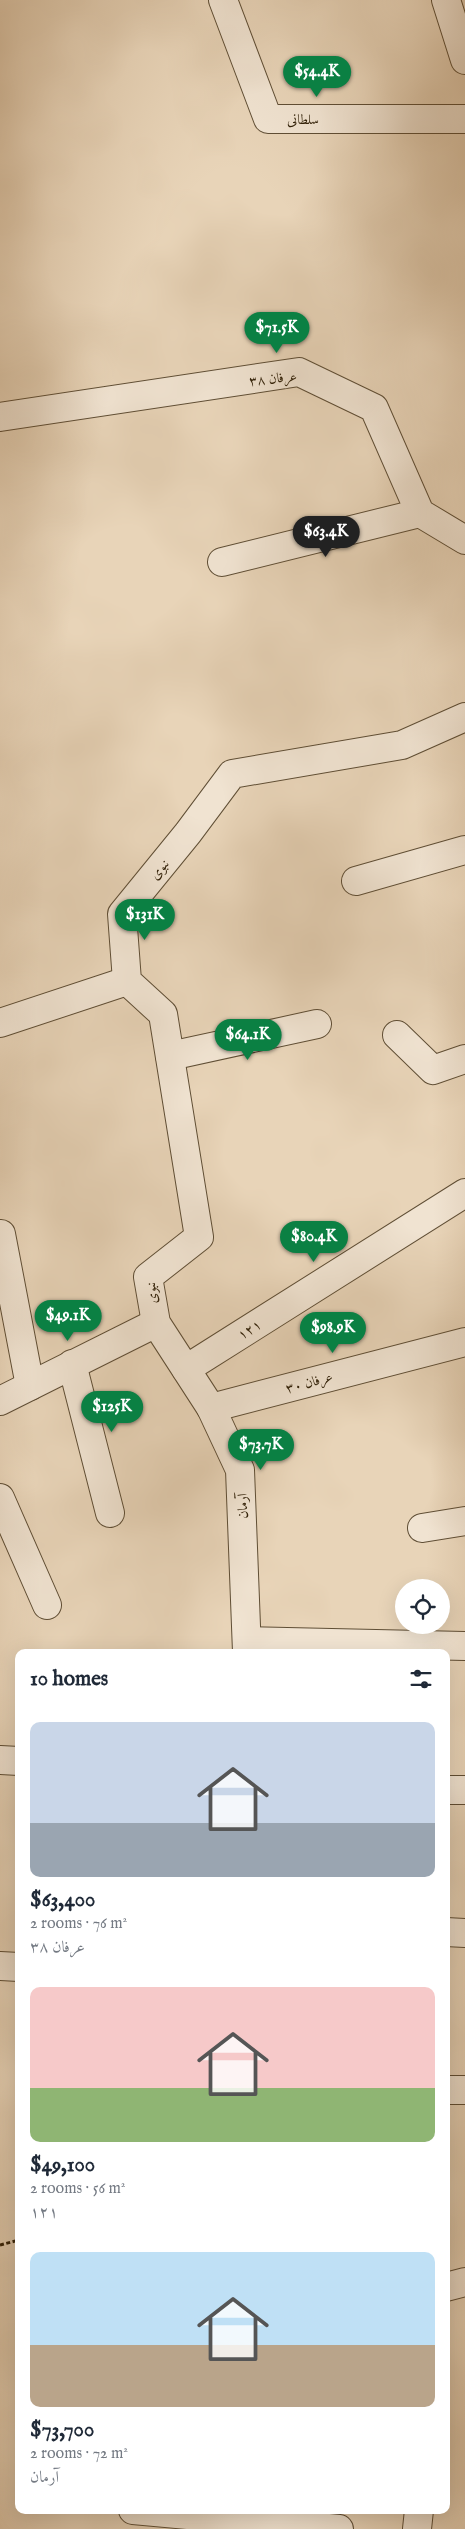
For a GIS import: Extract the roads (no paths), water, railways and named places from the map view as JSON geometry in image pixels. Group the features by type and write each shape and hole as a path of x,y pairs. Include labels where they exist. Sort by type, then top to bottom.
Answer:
{"street":[{"name":"سلطانی","path":"222,0 268,119 465,119"},
{"path":"446,0 465,60"},
{"name":"عرفان ۳۸","path":"0,417 299,372 374,408 420,513"},
{"path":"222,562 420,513 465,540"},
{"name":"نبوی","path":"156,1323 148,1277 199,1237 163,1014 127,980 122,914 188,833 232,774 402,746 465,717"},
{"path":"356,881 465,850"},
{"path":"0,1023 127,980"},
{"path":"170,1056 317,1024"},
{"path":"397,1035 433,1070 465,1059"},
{"name":"۱۲۱","path":"186,1369 465,1193"},
{"path":"1,1234 30,1386"},
{"path":"0,1401 156,1323"},
{"name":"آرمان","path":"156,1323 211,1408 240,1470 247,1646"},
{"name":"عرفان ۳۰","path":"211,1408 465,1342"},
{"path":"72,1364 110,1513"},
{"path":"0,1498 47,1605"},
{"path":"422,1528 465,1521"},
{"path":"247,1646 465,1646"},
{"path":"0,1760 15,1761"},
{"path":"450,1790 465,1790"},
{"path":"450,1932 465,1933"},
{"path":"0,1966 15,1967"},
{"path":"450,2090 465,2090"},
{"path":"450,2286 465,2282"},
{"path":"176,2514 338,2529"},
{"path":"417,2529 419,2514"}]}
